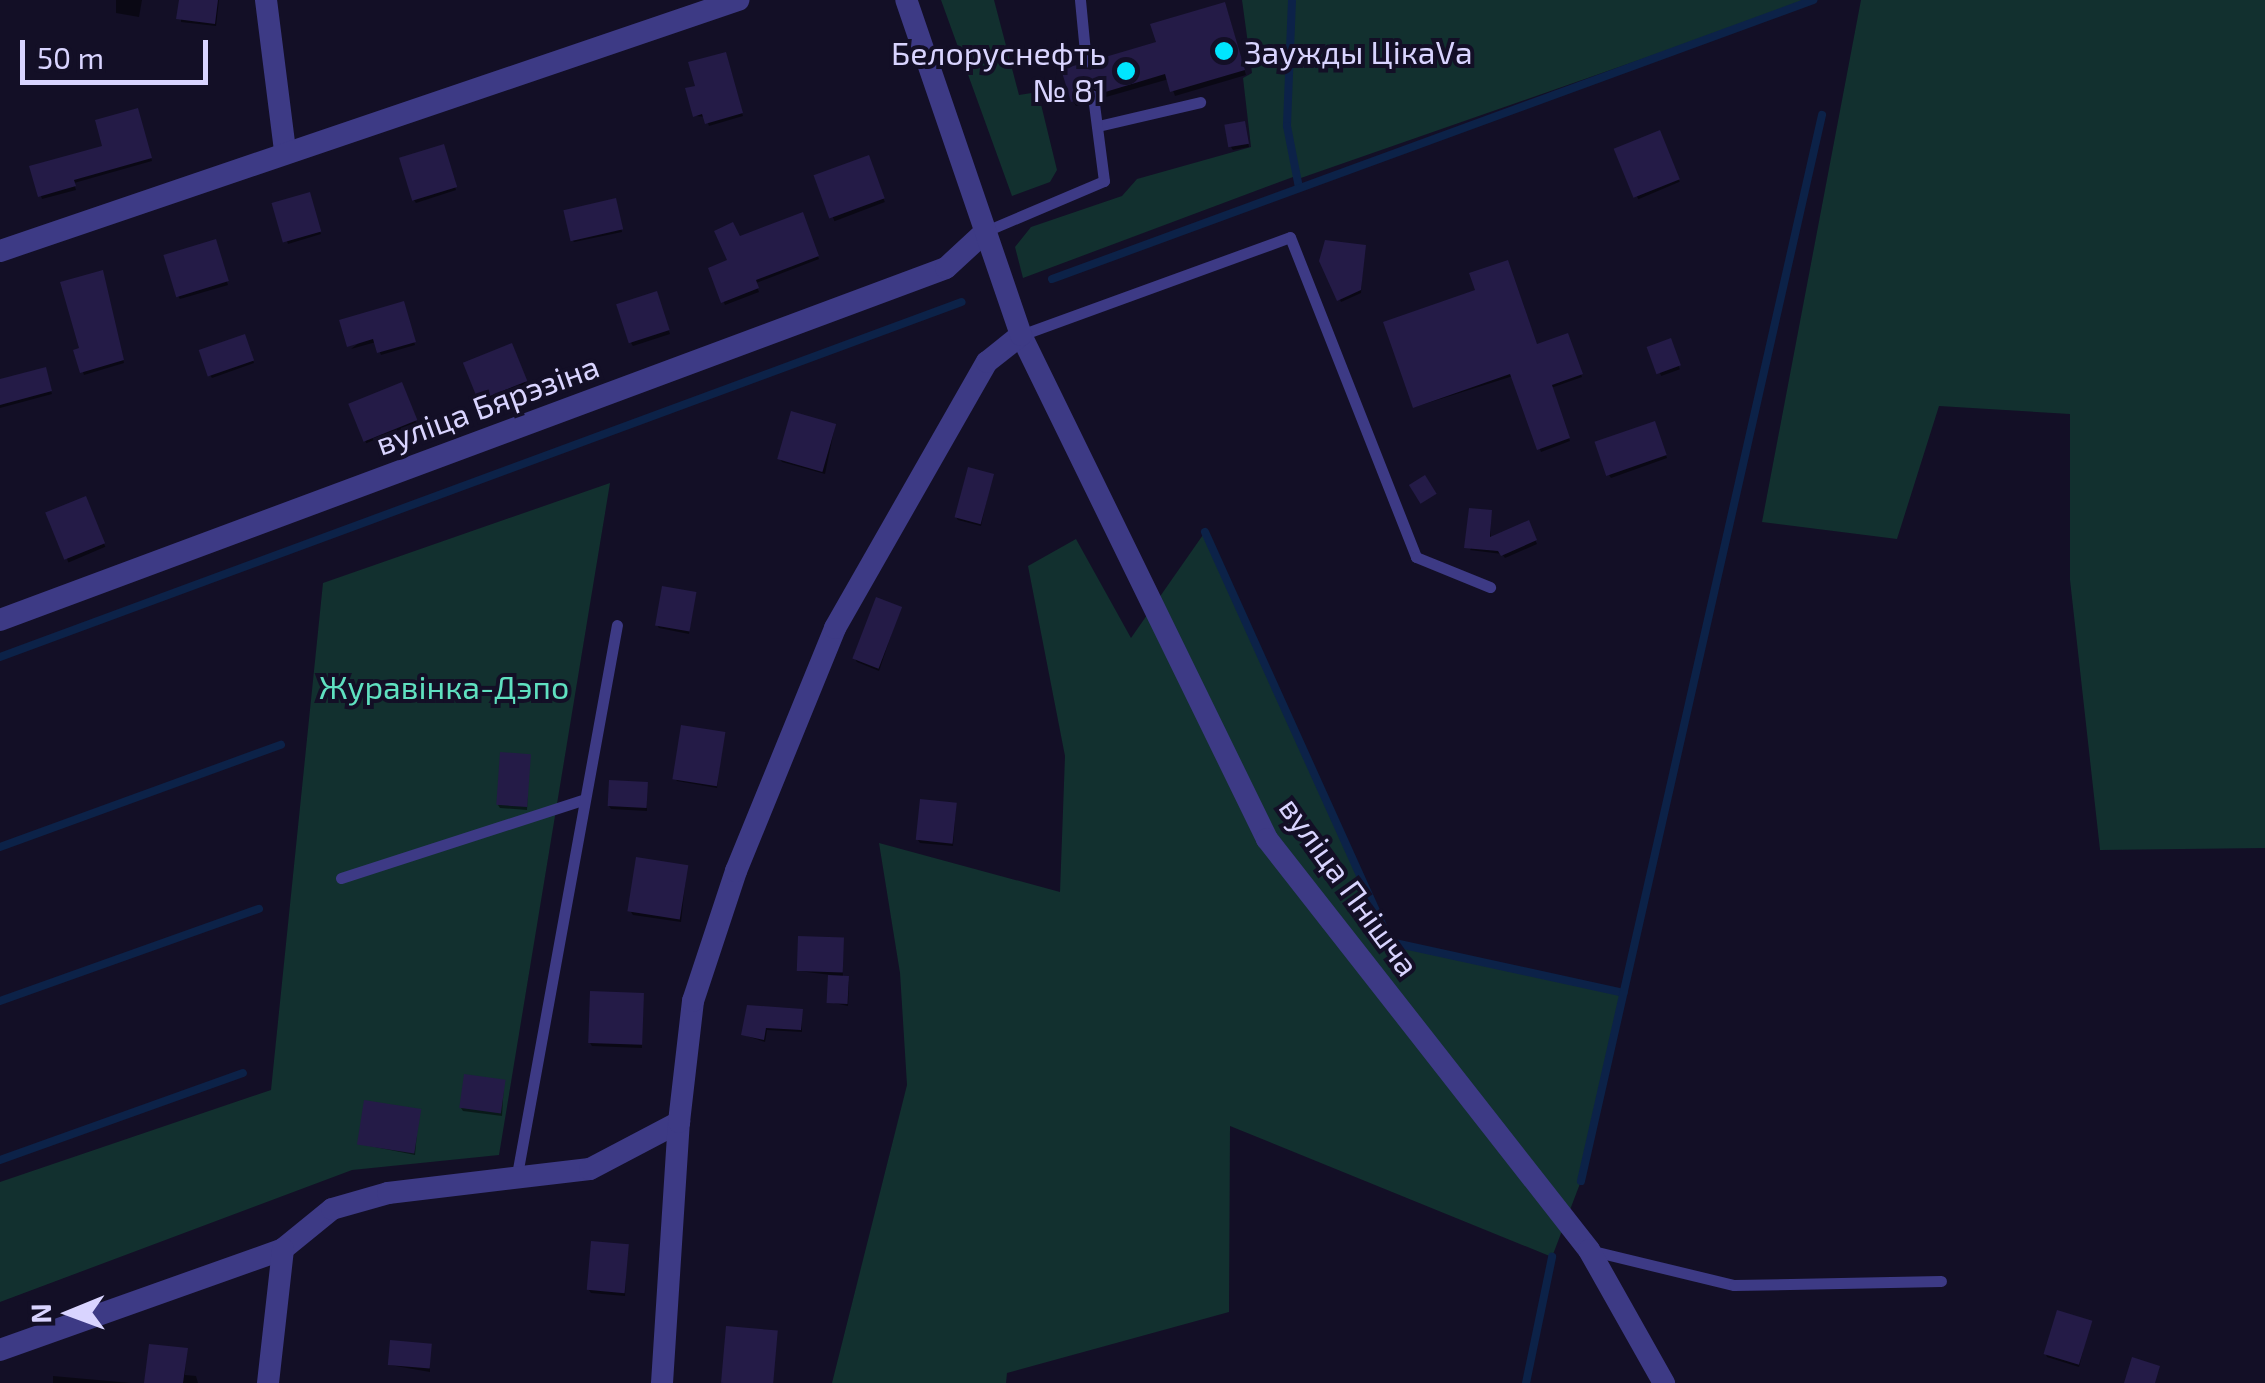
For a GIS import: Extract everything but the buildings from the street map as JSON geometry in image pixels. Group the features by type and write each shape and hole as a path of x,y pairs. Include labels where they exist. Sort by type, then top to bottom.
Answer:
{"street":[{"path":"266,0 285,151"},
{"path":"0,251 738,0"},
{"name":"вуліца Пнішча","path":"906,0 1021,335 1267,839 1589,1250 1664,1383"},
{"name":"вуліца Бярэзіна","path":"0,620 946,268 986,231"},
{"path":"662,1383 679,1122 692,1001 736,871 834,628 987,362 1021,335"},
{"path":"0,1350 283,1248 332,1209 388,1192 590,1169 679,1122"},
{"path":"268,1383 283,1248"}],"lane":[{"path":"1080,0 1086,62"},
{"path":"986,231 1104,181 1093,96"},
{"path":"1098,126 1200,102"},
{"path":"1021,335 1290,237 1416,557 1490,587"},
{"path":"516,1180 617,625"},
{"path":"341,878 585,799"},
{"path":"1589,1250 1734,1285 1941,1281"}],"green space":[{"path":"941,0 994,0 1019,95 1038,92 1057,170 1050,182 1012,196"},
{"path":"1242,0 1811,0 1298,179 1293,177 1023,278 1015,247 1031,227 1122,196 1137,179 1251,147 1243,78 1252,73"},
{"path":"1861,0 2265,0 2265,848 2100,850 2070,580 2070,414 1939,406 1897,539 1762,522"},
{"name":"Журавінка-Дэпо","path":"610,483 499,1155 352,1170 0,1302 0,1182 271,1090 323,583"},
{"path":"1205,532 1390,942 1623,993 1581,1181 1552,1257 1230,1126 1229,1312 1007,1373 1006,1383 832,1383 907,1085 900,973 879,843 1060,892 1065,756 1028,566 1076,539 1131,638"}],"waterway":[{"path":"1292,0 1287,126 1299,188"},
{"path":"1052,279 1813,0"},
{"path":"1581,1181 1822,115"},
{"path":"0,657 962,302"},
{"path":"1205,532 1390,942 1623,993"},
{"path":"0,847 281,745"},
{"path":"0,1001 259,909"},
{"path":"0,1160 243,1073"},
{"path":"1526,1383 1552,1257"}],"place":[{"name":"Заужды ЦікаVа","path":"1224,51"},
{"name":"Белоруснефть № 81","path":"1126,71"}]}
